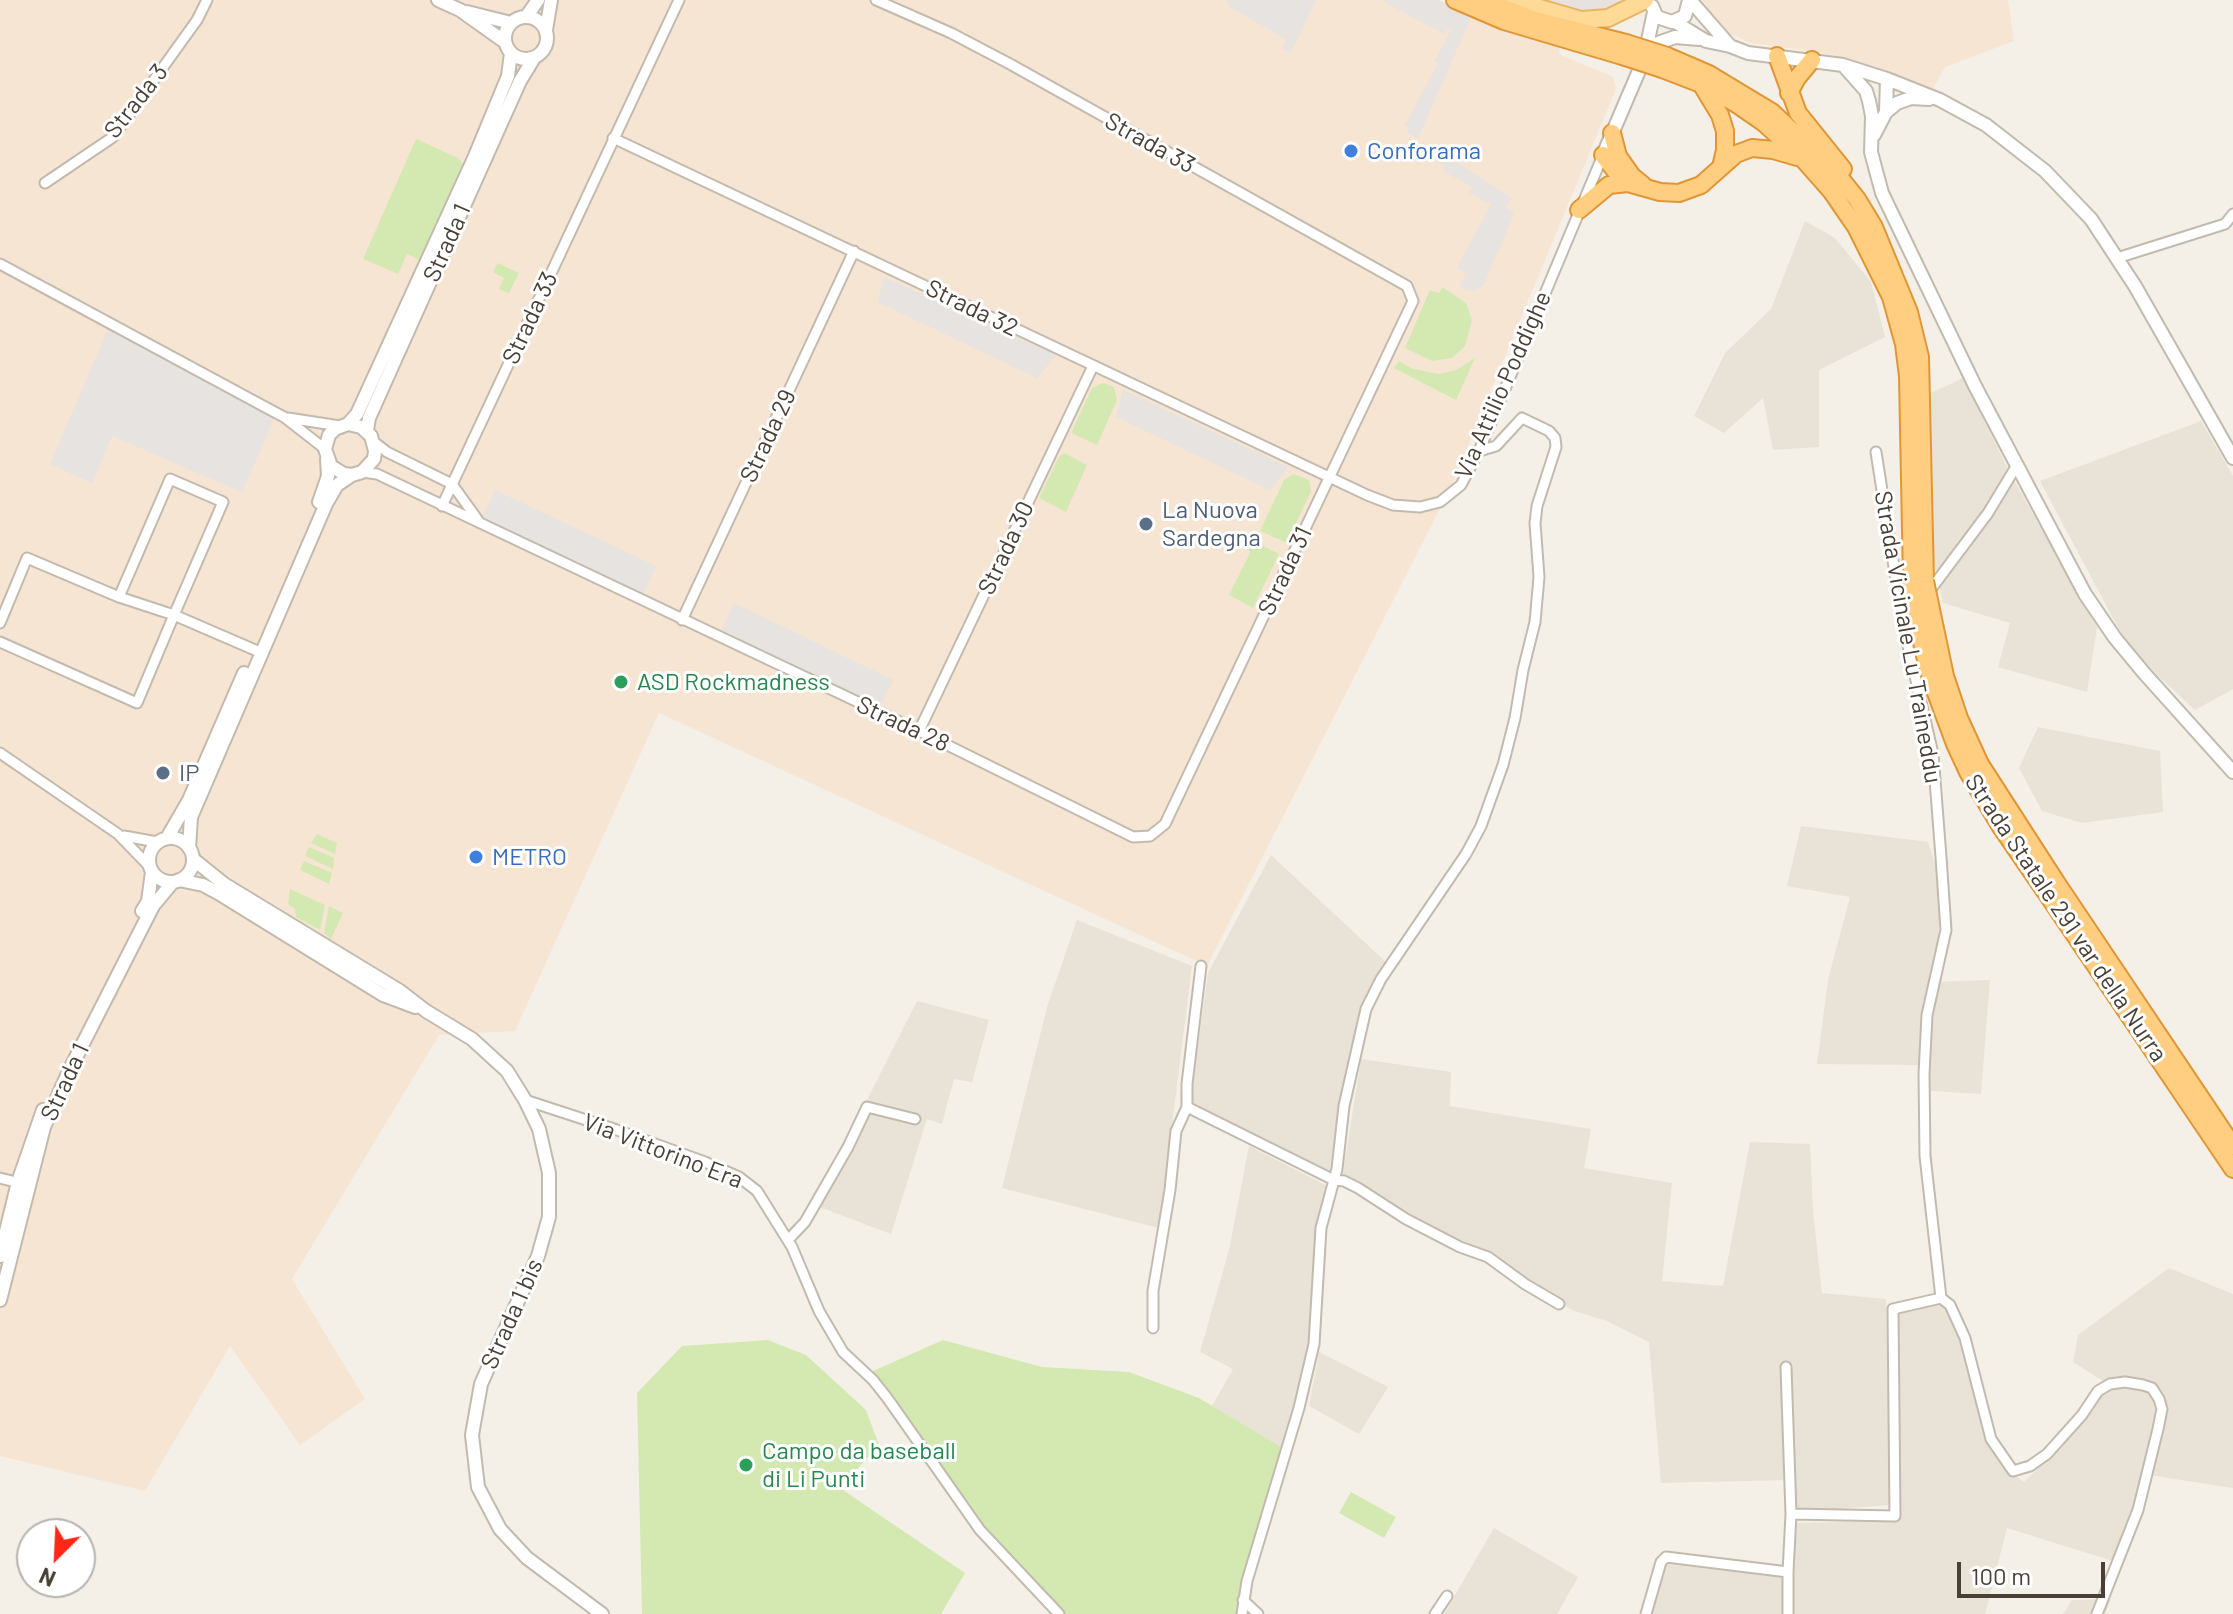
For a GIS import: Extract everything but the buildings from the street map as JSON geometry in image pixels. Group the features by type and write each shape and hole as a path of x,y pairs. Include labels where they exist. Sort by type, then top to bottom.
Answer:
{"highway":[{"name":"Strada Statale 291 var della Nurra","path":"1455,0 1516,26 1662,56 1709,74 1772,112 1837,174 1857,199 1874,227 1904,297 1920,357 1919,581"},
{"name":"Strada Statale 291 var della Nurra","path":"1483,0 1624,50"},
{"name":"Strada Statale 291 var della Nurra","path":"1662,56 1764,123 1802,158 1832,192 1856,227 1891,297 1901,332 1908,376 1919,581 1959,718 1980,764 2050,887 2233,1169"},
{"path":"1777,56 1798,113 1846,172 1857,199"},
{"path":"1789,93 1812,60"},
{"path":"1701,84 1720,115 1725,131 1721,167"},
{"path":"1612,133 1618,156 1632,176 1648,188"},
{"path":"1579,210 1609,185 1628,183 1660,192 1679,193 1701,185 1736,154 1752,148 1802,158"},
{"path":"1603,155 1628,183"},
{"name":"Strada Statale 291 var della Nurra","path":"2050,887 2233,1146"}],"main road":[{"path":"1512,0 1581,20 1608,18 1650,4"}],"street":[{"name":"Strada 3","path":"45,183 113,137 197,20 207,0"},
{"path":"438,0 460,10 511,23"},
{"path":"118,834 164,881 176,881 190,870 191,817 325,488 329,435 357,414 475,156 508,76 505,32 511,23 526,17 538,0"},
{"path":"460,10 522,59 534,58 546,46 551,0"},
{"name":"Strada 33","path":"442,506 679,0"},
{"name":"Strada 33","path":"876,0 951,33 1010,64 1407,286 1413,301"},
{"path":"1662,56 1674,22 1685,16 1690,0"},
{"path":"1690,0 1730,46"},
{"path":"1650,4 1661,20 1674,22 1706,41"},
{"path":"1603,155 1644,59 1650,4"},
{"path":"526,17 536,19 546,30"},
{"path":"1644,59 1662,56 1687,36 1748,53 1843,65 1940,100 1986,125 2045,171 2091,219 2117,258 2233,458"},
{"name":"Strada 1","path":"367,430 369,418 507,109 534,58"},
{"path":"1843,65 1866,91 1872,116 1871,152 1882,193 1975,386 2085,594 2115,638 2233,772"},
{"path":"1886,112 1887,79"},
{"path":"1872,116 1876,94 1887,79"},
{"path":"1873,137 1886,112 1897,103 1911,98 1940,100"},
{"name":"Strada 32","path":"613,138 1330,477"},
{"name":"Via Attilio Poddighe","path":"1330,477 1393,505 1420,507 1440,502 1461,485 1479,451 1603,155"},
{"path":"2117,258 2225,224 2233,214"},
{"name":"Strada 29","path":"682,620 854,251"},
{"path":"0,264 284,417 326,454 337,471 357,473"},
{"name":"Strada 31","path":"1150,836 1165,824 1413,301"},
{"name":"Strada 30","path":"919,731 1093,366"},
{"path":"151,870 150,853 189,800 326,504 337,485 374,459 374,442 367,430 284,417"},
{"path":"1242,1614 1243,1600 1305,1385 1316,1325 1321,1228 1334,1180 1347,1085 1366,1009 1381,979 1466,854 1481,826 1503,765 1535,622 1539,577 1535,523 1537,506 1556,447 1555,438 1549,431 1522,418 1496,446 1479,451"},
{"name":"Strada 28","path":"374,442 387,452 452,484 483,526"},
{"name":"Strada Vicinale Lu Traineddu","path":"1876,452 1903,624 1933,754 1946,930 1927,1015 1925,1156 1941,1298"},
{"path":"1903,624 1981,523 2017,465"},
{"name":"Strada 28","path":"357,473 377,474 919,731 1133,837 1150,836"},
{"path":"0,642 137,703 223,502 170,479 119,597"},
{"path":"0,623 27,558 258,651"},
{"path":"0,753 118,834 133,840 180,840 191,854"},
{"name":"Strada 1 bis","path":"191,854 224,884 400,991 472,1039 507,1071 525,1100 539,1129 549,1173 549,1217 538,1256 481,1384 472,1435 478,1487 500,1529 527,1558 602,1614"},
{"name":"Strada 1","path":"0,1300 36,1124 63,1064 148,901 151,870"},
{"name":"Strada 1","path":"0,1256 44,1127 70,1069 153,906 176,881"},
{"name":"Strada 1 bis","path":"176,881 203,885 383,995 426,1011"},
{"path":"1153,1328 1153,1291 1170,1190 1176,1131 1187,1107 1201,966"},
{"name":"Via Vittorino Era","path":"525,1100 632,1135 739,1177 757,1191 788,1240 805,1272 819,1311 843,1352 888,1399 980,1530 1059,1614"},
{"path":"788,1240 805,1222 867,1107 915,1119"},
{"path":"1187,1107 1334,1180 1344,1181 1473,1254 1488,1257 1559,1304"},
{"path":"0,1178 23,1184"},
{"path":"1791,1514 1895,1516 1893,1309 1941,1298 1950,1305 1965,1338 1991,1439 2013,1471 2030,1466 2047,1454 2082,1415 2098,1391 2110,1384 2125,1382 2143,1385 2152,1388 2159,1399 2162,1409 2138,1510 2097,1614"},
{"path":"1786,1367 1791,1514 1788,1614"},
{"path":"1646,1614 1661,1562 1666,1557 1788,1572"},
{"path":"1435,1614 1447,1596"},
{"path":"1243,1600 1258,1614"}],"shaded area":[{"path":"0,0 1438,0 1520,36 1560,47 1559,54 1613,77 1616,89 1450,489 1207,966 659,713 515,1031 439,1035 292,1279 365,1399 300,1445 230,1346 145,1491 0,1456"},
{"path":"1227,0 1316,0 1291,52 1282,48 1286,39 1228,6"},
{"path":"1381,0 1438,0 1472,15 1418,138 1407,133 1409,128 1405,125 1438,63 1435,61 1451,30 1447,29 1444,34"},
{"path":"1533,0 1626,0 1605,11 1572,13"},
{"path":"1702,0 2008,0 2014,41 1945,67 1932,91 1829,54 1750,43 1731,34 1717,22"},
{"path":"1440,151 1512,198 1506,208 1514,214 1483,286 1469,291 1459,286 1466,273 1457,268 1491,204 1469,193 1472,187 1443,171 1445,165 1436,161"},
{"path":"1805,221 1835,238 1871,282 1885,337 1819,370 1819,447 1773,450 1763,398 1724,433 1694,416 1725,353 1771,309"},
{"path":"884,277 1056,355 1037,378 878,302"},
{"path":"108,329 274,419 242,492 112,436 92,483 50,464"},
{"path":"1963,378 2011,475 2097,627 2087,692 1998,667 2010,623 1943,603 1934,563 1931,393"},
{"path":"1123,390 1288,467 1270,490 1116,417"},
{"path":"2201,421 2233,476 2233,689 2195,710 2130,650 2040,481"},
{"path":"495,490 656,566 643,594 482,518"},
{"path":"734,603 893,680 880,707 721,631"},
{"path":"2038,727 2160,751 2163,812 2082,823 2042,811 2019,768"},
{"path":"1801,826 1928,842 1941,883 1937,963 1930,982 1990,980 1981,1094 1919,1090 1920,1065 1817,1064 1828,980 1850,897 1787,886"},
{"path":"1271,855 1388,964 1361,1016 1341,1097 1332,1174 1190,1105 1208,973"},
{"path":"1077,920 1192,966 1159,1228 1002,1188 1047,1007"},
{"path":"917,1001 989,1020 972,1082 954,1079 942,1124 927,1119 891,1234 814,1205"},
{"path":"1361,1059 1451,1072 1450,1106 1591,1129 1584,1168 1672,1183 1662,1281 1723,1286 1750,1142 1810,1144 1822,1293 1886,1299 1891,1505 1793,1512 1789,1480 1661,1483 1649,1342 1607,1321 1574,1311 1468,1247 1342,1179"},
{"path":"1249,1146 1327,1186 1314,1309 1283,1448 1212,1406 1233,1369 1200,1352 1229,1250"},
{"path":"2169,1268 2233,1294 2233,1488 2143,1474 2116,1562 2007,1528 1985,1614 1643,1614 1655,1563 1791,1578 1794,1523 1899,1521 1899,1314 1948,1303 1966,1351 1973,1390 1991,1445 2004,1468 2024,1482 2090,1414 2103,1381 2073,1362 2078,1335"},
{"path":"1319,1352 1388,1387 1359,1434 1309,1406"},
{"path":"1494,1528 1578,1577 1557,1614 1444,1614"},
{"path":"2111,1599 2105,1614 2063,1614 2072,1600"}],"green space":[{"path":"416,139 458,158 464,166 422,261 407,254 398,274 363,259"},
{"path":"498,263 519,273 509,293 499,289 504,278 493,272"},
{"path":"1442,287 1466,303 1472,320 1465,346 1452,358 1432,361 1405,348 1430,290 1439,293"},
{"path":"1475,358 1456,400 1394,368 1399,361 1413,369 1439,374 1456,370"},
{"path":"1103,383 1114,387 1117,400 1097,445 1072,431 1092,388"},
{"path":"1064,453 1087,465 1066,512 1039,498 1059,457"},
{"path":"1294,474 1309,480 1311,491 1287,543 1260,531 1284,480"},
{"path":"1237,533 1279,554 1253,608 1229,595 1250,553 1248,542 1234,536"},
{"path":"317,834 337,843 335,854 311,843"},
{"path":"309,847 334,858 333,869 305,856"},
{"path":"304,861 332,873 329,884 300,870"},
{"path":"290,889 325,905 320,930 296,917 295,909 288,904"},
{"path":"329,906 343,913 331,939 324,933"},
{"path":"768,1340 806,1355 866,1410 879,1445 840,1488 965,1573 941,1614 642,1614 637,1393 682,1346"},
{"path":"943,1340 1042,1367 1129,1372 1199,1398 1283,1448 1261,1513 1237,1614 1056,1614 935,1474 873,1371"},
{"path":"1351,1492 1396,1517 1384,1538 1339,1513"}],"place":[{"name":"Conforama","path":"1351,151"},
{"name":"La Nuova Sardegna","path":"1146,524"},
{"name":"ASD Rockmadness","path":"621,682"},
{"name":"IP","path":"163,773"},
{"name":"METRO","path":"476,857"},
{"name":"Campo da baseball di Li Punti","path":"746,1465"}]}
